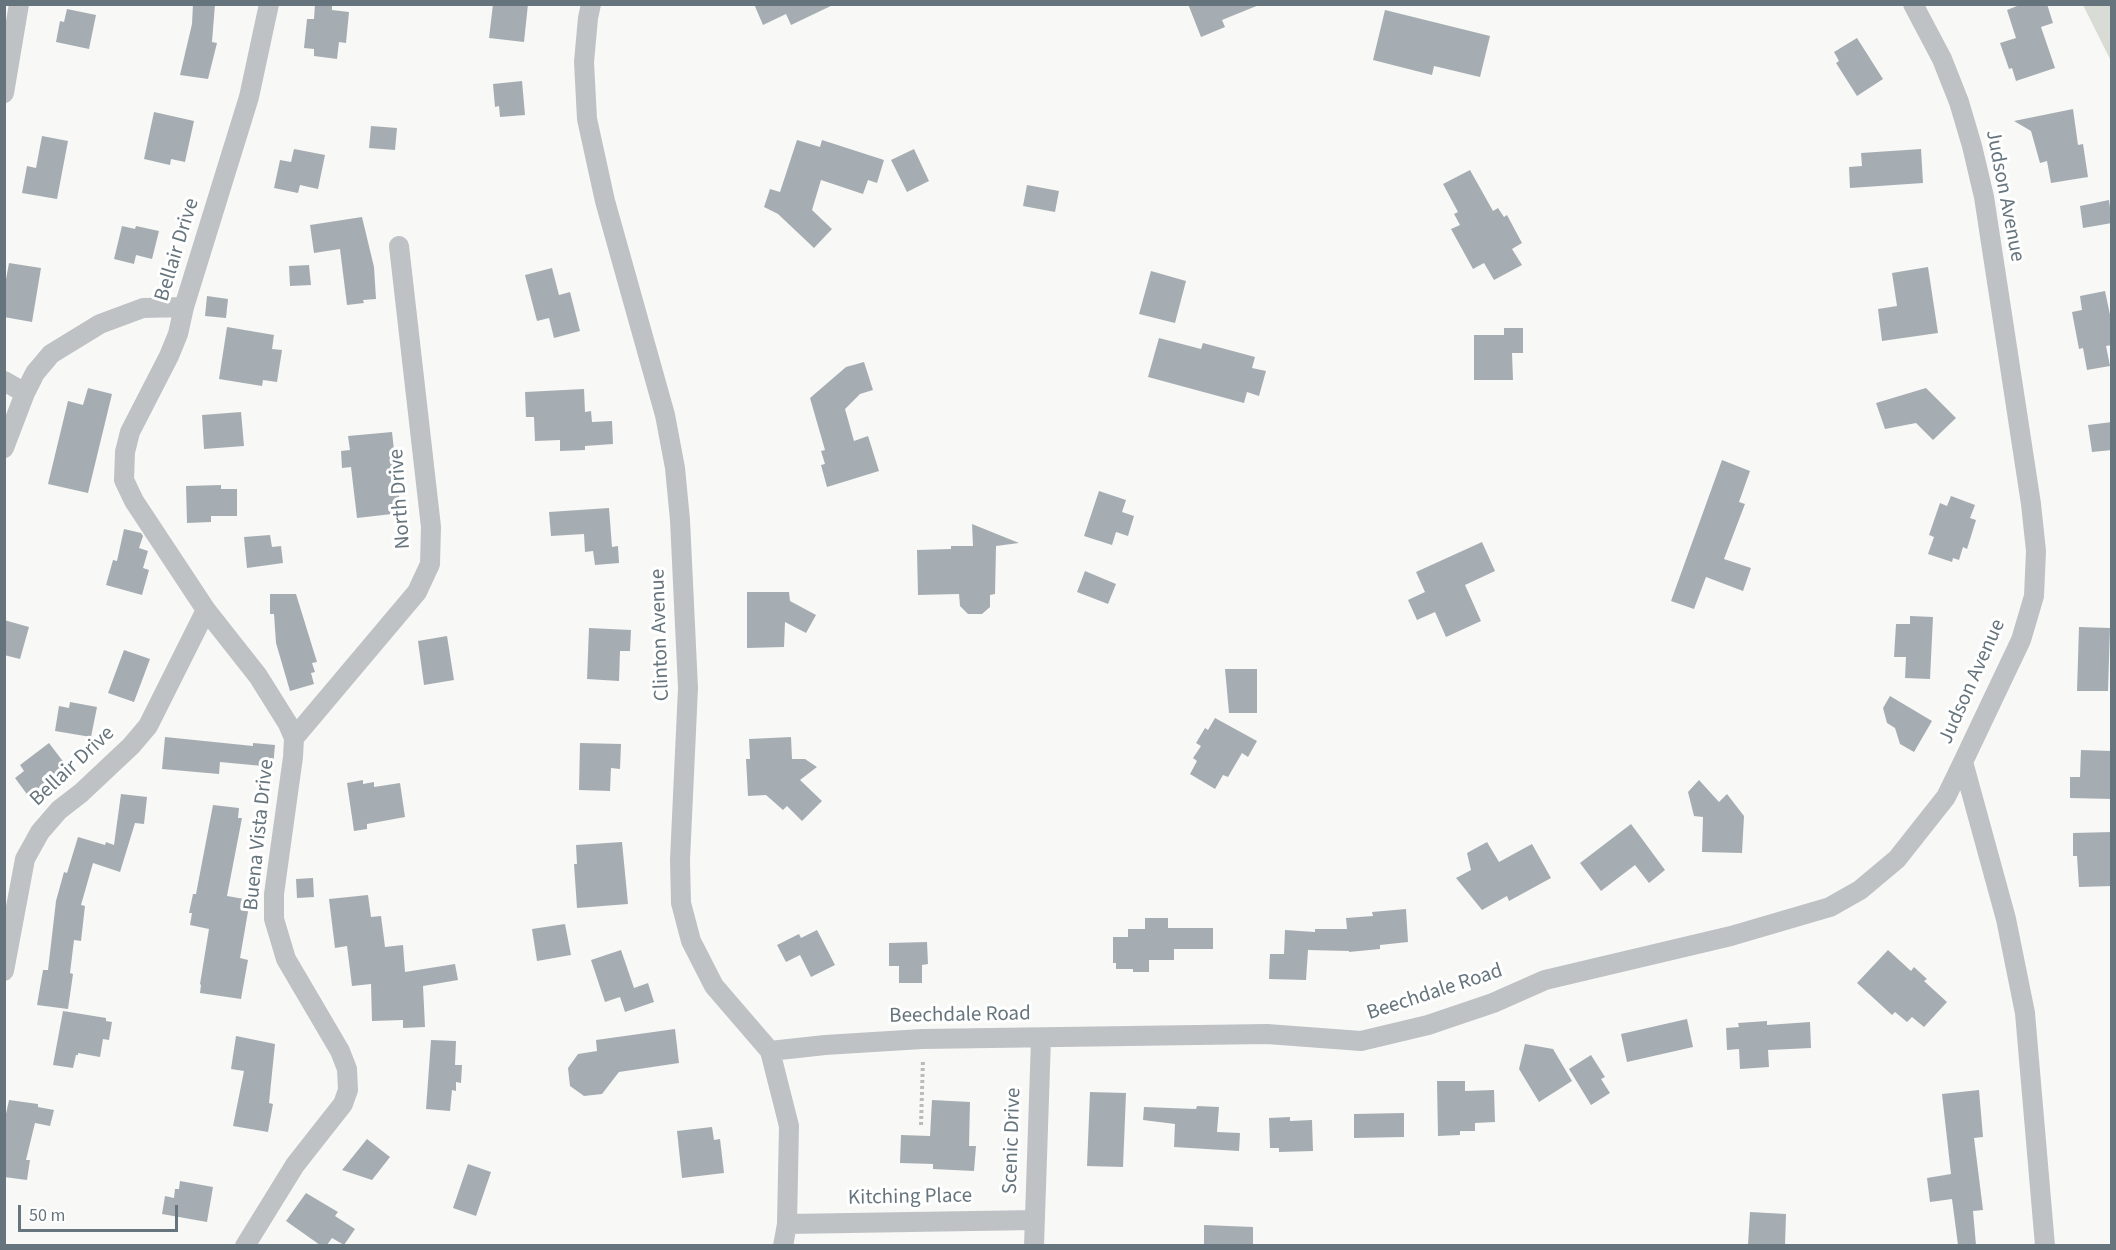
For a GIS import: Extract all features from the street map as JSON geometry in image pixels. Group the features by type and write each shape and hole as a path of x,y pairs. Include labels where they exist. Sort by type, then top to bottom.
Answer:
{"street":[{"path":"4,93 19,4"},
{"name":"Bellair Drive","path":"134,501 124,480 125,452 130,432 178,334 184,307 249,97 269,4"},
{"name":"Clinton Avenue","path":"591,4 584,62 587,118 605,201 665,415 677,489 688,688 680,860 681,903 691,941 714,986 770,1051 789,1126 787,1224 783,1245"},
{"name":"Judson Avenue","path":"1913,4 1942,59 1959,102 1984,197 2031,504 2036,551 2034,596 2021,640 1963,762 2006,919 2025,1013 2045,1245"},
{"name":"North Drive","path":"294,738 417,592 430,564 431,527 399,246"},
{"path":"4,448 35,373 51,354 100,324 143,308 184,307"},
{"path":"4,381 25,393"},
{"name":"Buena Vista Drive","path":"134,501 206,610 258,676 281,710 294,738 274,894 274,919 286,959 340,1051 347,1069 348,1090 343,1104 295,1165 245,1245"},
{"name":"Bellair Drive","path":"4,971 25,859 40,832 60,810 131,746 148,726 206,610"},
{"name":"Beechdale Road","path":"770,1051 890,1040 1267,1034 1361,1041 1428,1025 1493,1003 1545,980 1731,936 1830,907 1860,890 1897,859 1946,797 1963,762"},
{"name":"Scenic Drive","path":"1034,1245 1041,1039"},
{"name":"Kitching Place","path":"787,1224 1035,1220"}],"path":[{"path":"921,1125 923,1055"}],"shaded area":[{"path":"2083,5 2111,5 2111,61"}],"building":[{"path":"193,4 215,4 212,42 217,43 208,79 180,75 192,24"},
{"path":"315,4 332,4 332,10 349,12 346,43 339,42 337,59 314,56 314,49 304,48 307,19 314,19"},
{"path":"493,4 528,4 524,42 489,38"},
{"path":"754,4 835,4 791,25 786,14 763,25"},
{"path":"1188,4 1259,5 1222,20 1225,27 1201,37"},
{"path":"2022,4 2047,4 2053,23 2041,27 2055,68 2016,81 2000,43 2016,38 2007,10"},
{"path":"67,9 96,15 89,49 56,42 60,21 64,22"},
{"path":"1385,10 1490,36 1480,77 1434,66 1432,75 1373,60"},
{"path":"1857,38 1883,79 1857,96 1836,63 1839,61 1834,52"},
{"path":"522,81 525,115 500,117 499,106 495,107 493,84"},
{"path":"2073,109 2078,145 2083,144 2088,177 2051,183 2047,161 2040,163 2031,131 2014,121"},
{"path":"154,112 194,121 185,162 171,159 170,165 144,159"},
{"path":"371,126 397,128 395,150 369,148"},
{"path":"42,136 68,141 57,199 22,193 27,166 36,168"},
{"path":"797,140 820,147 822,140 884,160 877,183 868,180 863,194 821,180 812,210 832,229 814,248 778,214 764,207 770,189 780,192"},
{"path":"294,149 325,155 318,189 300,185 298,193 274,188 280,160 291,162"},
{"path":"914,149 929,181 907,192 891,160"},
{"path":"1921,149 1923,183 1850,188 1849,167 1862,166 1861,153"},
{"path":"1470,170 1493,211 1498,208 1504,217 1507,215 1522,243 1512,249 1522,265 1494,280 1484,263 1473,269 1451,229 1460,225 1454,214 1458,212 1443,184"},
{"path":"1027,185 1059,191 1055,212 1023,206"},
{"path":"2109,200 2112,223 2083,228 2080,206"},
{"path":"362,217 374,267 376,299 347,305 340,249 314,253 310,225"},
{"path":"122,226 135,229 136,226 159,231 152,259 136,255 134,264 114,259"},
{"path":"9,263 41,268 32,322 4,317 4,290"},
{"path":"309,265 311,285 290,286 289,266"},
{"path":"1928,267 1938,333 1882,341 1878,309 1897,306 1892,273"},
{"path":"552,268 559,295 570,292 580,331 554,338 549,318 537,321 525,275"},
{"path":"1151,271 1186,281 1175,323 1139,314"},
{"path":"2105,291 2112,324 2112,345 2106,346 2110,366 2087,370 2083,348 2079,349 2072,312 2082,310 2080,296"},
{"path":"207,296 228,299 226,318 205,316"},
{"path":"227,327 274,335 272,349 282,350 277,382 263,380 262,386 219,379"},
{"path":"1504,328 1523,328 1523,353 1512,353 1513,380 1474,380 1474,335 1504,335"},
{"path":"1159,338 1201,349 1203,343 1255,357 1252,368 1266,371 1259,396 1247,392 1244,403 1148,377"},
{"path":"864,362 873,390 860,394 845,409 854,441 868,436 879,471 827,487 821,465 825,464 821,451 825,450 810,398 846,367"},
{"path":"88,388 112,394 88,493 48,484 68,401 83,405"},
{"path":"1926,388 1956,418 1933,440 1916,423 1885,429 1876,403"},
{"path":"584,389 585,412 591,411 592,422 612,421 613,444 585,446 585,450 560,451 560,440 535,441 534,417 526,417 525,392"},
{"path":"241,412 244,446 204,449 202,415"},
{"path":"2112,422 2112,450 2092,452 2088,425"},
{"path":"392,432 401,513 357,518 351,467 342,468 341,451 350,450 348,436"},
{"path":"1722,460 1750,471 1739,502 1745,504 1724,559 1751,568 1743,591 1706,577 1694,609 1671,601"},
{"path":"221,485 221,489 237,489 237,516 211,516 211,522 187,523 186,486"},
{"path":"1099,491 1126,500 1122,512 1134,516 1128,536 1116,532 1112,545 1084,536"},
{"path":"1951,496 1975,505 1970,518 1976,520 1967,549 1963,547 1959,560 1953,558 1952,562 1928,554 1934,537 1929,535 1940,503 1947,506"},
{"path":"609,508 612,547 618,546 619,563 595,565 593,551 585,552 584,534 551,536 549,512"},
{"path":"972,524 1019,543 996,546 995,594 990,595 990,607 982,614 968,614 960,606 959,594 918,595 917,550 973,546"},
{"path":"124,529 141,533 143,536 139,548 148,551 143,568 149,570 142,595 106,585 113,560 117,561"},
{"path":"270,535 272,547 281,546 283,563 247,568 244,537"},
{"path":"1482,542 1495,571 1465,585 1481,621 1446,637 1435,612 1417,620 1408,600 1425,592 1416,572"},
{"path":"1085,571 1116,584 1108,604 1077,592"},
{"path":"747,592 789,592 790,601 816,615 806,633 785,622 784,647 747,648"},
{"path":"270,594 296,594 317,662 312,663 315,672 311,673 314,684 290,691 276,643 274,614 270,614"},
{"path":"1910,616 1933,617 1930,679 1905,678 1906,657 1894,657 1896,624 1910,624"},
{"path":"4,620 29,627 20,659 4,655"},
{"path":"2079,627 2110,628 2108,691 2077,691"},
{"path":"589,628 631,630 630,651 620,651 619,681 587,679"},
{"path":"447,636 454,680 424,685 418,641"},
{"path":"124,650 150,659 134,702 108,693"},
{"path":"1225,669 1257,669 1257,713 1229,713"},
{"path":"1890,696 1932,721 1914,752 1900,744 1895,728 1887,723 1883,708"},
{"path":"70,702 97,707 91,737 55,731 59,706 69,708"},
{"path":"1215,718 1257,741 1248,757 1242,753 1228,777 1223,775 1215,789 1190,774 1197,761 1193,758 1201,746 1196,743 1205,728 1208,730"},
{"path":"165,737 253,746 253,743 275,745 273,767 220,762 219,774 162,769"},
{"path":"791,737 792,759 805,759 817,767 800,780 822,801 802,821 787,806 783,810 766,795 748,796 746,759 750,759 749,739"},
{"path":"49,743 68,768 29,797 15,778 24,771 20,765"},
{"path":"580,743 621,744 620,769 611,768 610,791 579,790"},
{"path":"2081,750 2112,751 2112,799 2070,798 2070,777 2080,777"},
{"path":"363,780 363,784 374,782 374,787 400,783 405,817 367,824 367,829 354,831 347,783"},
{"path":"1699,780 1719,802 1727,794 1744,816 1742,853 1702,852 1703,817 1694,816 1688,792"},
{"path":"121,794 147,797 144,824 135,823 120,872 93,863 81,905 85,906 81,941 74,940 70,973 73,974 68,1009 37,1005 43,970 48,970 56,901 64,872 67,873 78,837 105,845 106,842 114,845"},
{"path":"213,805 239,808 238,818 242,818 227,896 250,900 240,958 248,960 241,999 200,993 209,929 190,925 192,913 189,913 193,894 196,894"},
{"path":"1631,824 1665,870 1649,883 1635,865 1601,891 1580,863"},
{"path":"2112,832 2112,886 2079,887 2077,856 2073,856 2073,833"},
{"path":"622,842 628,904 577,908 574,864 577,864 576,845"},
{"path":"1487,842 1499,862 1532,844 1551,878 1509,901 1507,896 1482,910 1456,878 1471,870 1467,853"},
{"path":"313,878 314,897 297,898 296,879"},
{"path":"368,895 371,917 381,916 385,947 403,945 405,972 455,964 458,980 423,986 425,1027 403,1028 403,1020 372,1021 371,984 352,986 347,946 335,948 329,899"},
{"path":"1406,909 1408,942 1380,945 1380,949 1349,952 1308,950 1306,980 1269,979 1270,954 1284,954 1285,930 1315,932 1315,929 1347,929 1346,918 1373,916 1372,912"},
{"path":"1145,918 1168,918 1168,928 1213,928 1213,949 1174,949 1174,960 1149,960 1149,972 1116,969 1116,963 1113,963 1113,937 1128,937 1128,929 1145,929"},
{"path":"565,924 571,955 537,961 532,929"},
{"path":"817,930 835,965 811,977 800,955 786,962 777,945 799,934 801,938"},
{"path":"927,942 928,964 922,965 922,983 899,983 899,966 889,966 889,943"},
{"path":"621,950 634,988 648,983 654,1002 625,1012 620,997 605,1002 591,960"},
{"path":"1888,950 1911,971 1914,967 1927,979 1924,981 1947,1002 1924,1027 1912,1017 1907,1022 1895,1012 1892,1015 1857,983"},
{"path":"63,1011 106,1018 106,1021 112,1022 109,1040 103,1039 100,1057 78,1053 73,1068 53,1065"},
{"path":"1687,1019 1693,1047 1627,1062 1621,1034"},
{"path":"1767,1021 1767,1025 1810,1022 1811,1048 1768,1050 1769,1067 1740,1069 1739,1049 1727,1050 1726,1028 1739,1027 1738,1023"},
{"path":"675,1029 679,1063 619,1072 602,1094 584,1096 570,1086 568,1068 578,1054 597,1051 596,1040"},
{"path":"236,1036 275,1044 269,1103 273,1104 268,1132 233,1126 244,1071 231,1069"},
{"path":"431,1040 456,1041 455,1065 462,1065 461,1083 456,1082 456,1091 452,1090 450,1111 426,1109"},
{"path":"1525,1044 1553,1049 1572,1081 1539,1102 1519,1069"},
{"path":"1591,1055 1605,1077 1601,1079 1610,1093 1591,1105 1569,1069"},
{"path":"1437,1081 1465,1081 1465,1091 1494,1090 1495,1122 1475,1123 1475,1131 1460,1131 1460,1135 1438,1136"},
{"path":"1979,1090 1983,1137 1974,1138 1983,1210 1973,1211 1976,1245 1958,1245 1952,1199 1930,1202 1927,1178 1951,1174 1942,1094"},
{"path":"1090,1092 1126,1093 1123,1167 1087,1166"},
{"path":"9,1100 38,1104 38,1107 54,1110 50,1126 35,1123 26,1160 30,1160 27,1180 4,1177 4,1123"},
{"path":"932,1100 970,1102 969,1146 976,1146 974,1171 933,1169 933,1164 900,1163 901,1135 930,1136"},
{"path":"1197,1106 1219,1107 1217,1132 1240,1133 1239,1151 1174,1147 1175,1124 1143,1120 1144,1107 1196,1109"},
{"path":"1404,1113 1404,1137 1354,1138 1354,1114"},
{"path":"1290,1117 1290,1121 1312,1120 1313,1151 1279,1152 1279,1148 1270,1148 1269,1118"},
{"path":"712,1127 714,1140 720,1139 724,1173 682,1178 677,1131"},
{"path":"367,1139 390,1157 372,1180 342,1170"},
{"path":"468,1164 491,1172 476,1216 453,1208"},
{"path":"180,1181 213,1187 207,1222 162,1214 165,1196 174,1198 175,1189 179,1189"},
{"path":"306,1193 338,1212 335,1216 355,1229 344,1245 332,1238 327,1245 320,1245 286,1221"},
{"path":"1750,1212 1786,1214 1785,1245 1748,1245"},
{"path":"1204,1225 1253,1227 1253,1245 1204,1245"}]}
